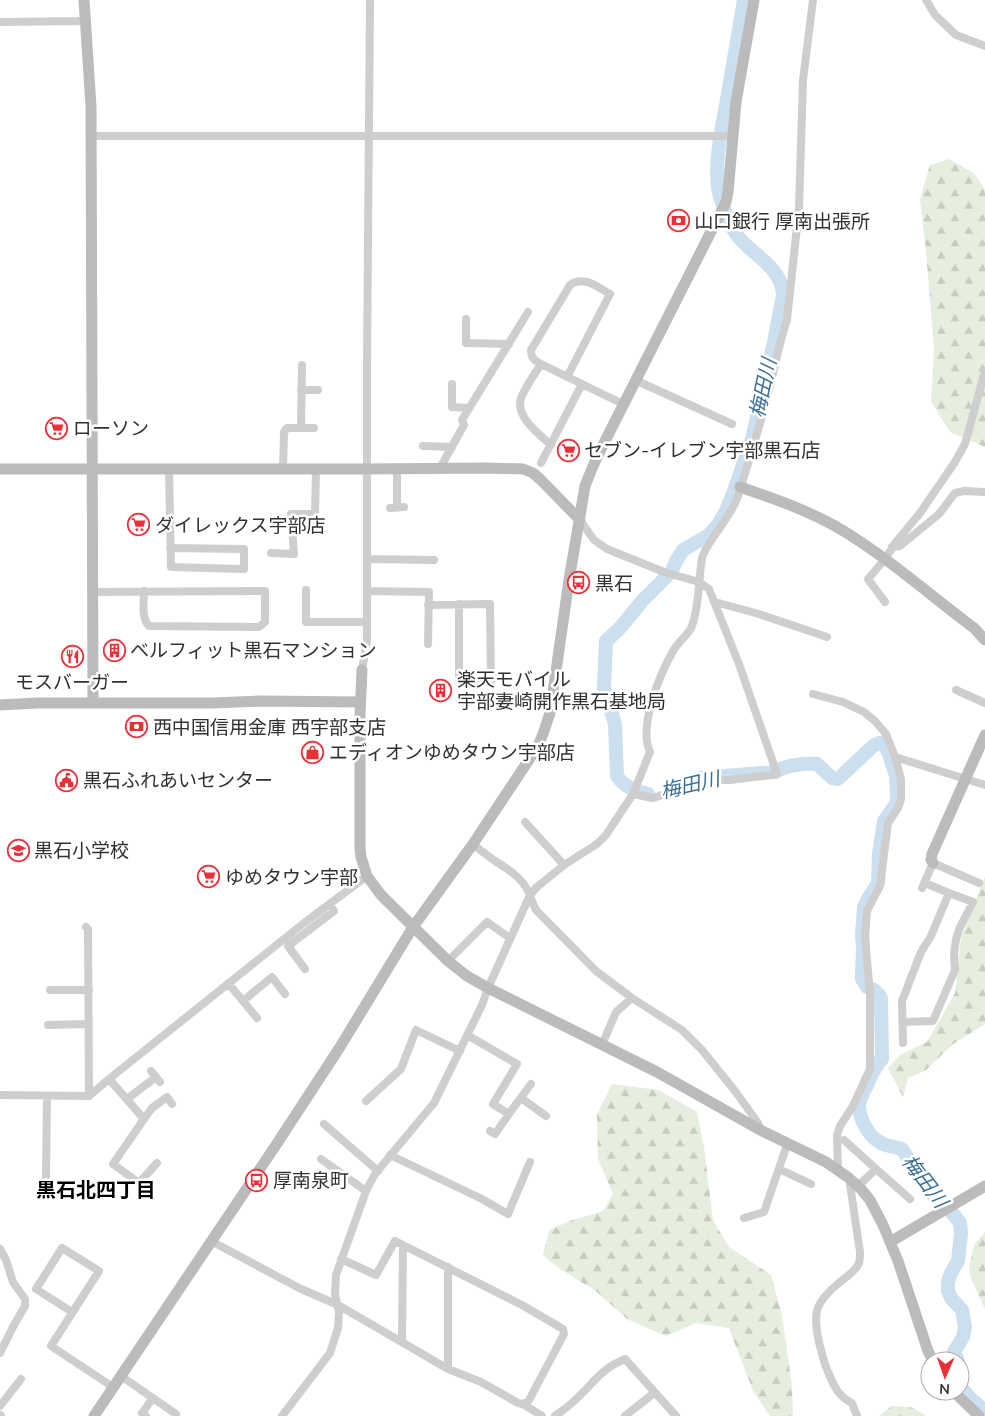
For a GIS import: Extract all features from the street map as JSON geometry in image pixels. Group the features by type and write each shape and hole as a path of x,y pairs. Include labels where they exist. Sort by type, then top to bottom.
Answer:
{"street":[{"path":"84,0 91,106 93,703"},
{"path":"370,0 366,363 367,641 362,670 360,702 360,840 361,857 367,876 381,895 448,961 466,976 656,1072 762,1132 826,1162 849,1178 870,1200 883,1225 928,1351"},
{"path":"94,1416 340,1047 414,927 473,844 538,746 548,720 585,486 623,404 726,202 724,136 736,102 754,0"},
{"path":"282,1416 330,1353 338,1328 339,1312 335,1294 336,1275 366,1191 390,1155 434,1103 482,1004 530,895 564,865 597,844 606,835 634,791 650,752 646,744 646,725 654,697 661,676 674,650 690,630 695,613 702,557 731,512 737,497 759,428 781,337 787,320 799,208 803,80 813,0"},
{"path":"926,0 935,15 956,35 985,46"},
{"path":"0,22 84,21"},
{"path":"91,136 724,136"},
{"path":"567,377 610,294 585,281 578,280 570,285 531,350 531,355 540,364 623,404"},
{"path":"440,468 464,425 462,420 528,312"},
{"path":"466,319 466,343 509,344"},
{"path":"540,364 521,398 521,405 523,415 530,425 551,445"},
{"path":"301,428 302,365"},
{"path":"884,602 868,579 920,513 955,462 965,444 985,371"},
{"path":"635,380 732,424"},
{"path":"452,384 452,408 469,408"},
{"path":"541,464 582,384"},
{"path":"302,390 318,390"},
{"path":"284,469 284,432 287,428 314,428"},
{"path":"423,446 452,447"},
{"path":"0,469 507,468 533,473 580,520 594,540 607,548 668,574 699,582 709,589 739,664 776,771 730,780 699,783 653,798 634,791"},
{"path":"271,554 294,554 291,514 315,514 316,469"},
{"path":"397,469 397,508"},
{"path":"169,470 170,548 171,568 244,569 244,549 170,548"},
{"path":"740,487 811,513 841,529 885,559 974,628 985,640"},
{"path":"892,547 900,546 939,514 955,493 964,491 985,492"},
{"path":"367,559 434,560"},
{"path":"306,590 306,622 367,622"},
{"path":"93,592 144,591 265,591 265,622 259,627 150,626 144,617 144,591"},
{"path":"367,592 428,592 428,644"},
{"path":"715,602 759,614 828,637"},
{"path":"428,604 459,604 490,604 491,681 459,680 459,604"},
{"path":"956,690 985,703"},
{"path":"813,694 844,702 864,712 875,721 886,734 901,779 901,799 888,824 880,886 866,912 865,937 869,987 870,1069 837,1135 838,1170"},
{"path":"0,705 261,701 360,702"},
{"path":"903,1022 933,1021 955,970 954,954 956,939 973,902 949,892 923,886 933,863 931,860 932,854 985,735"},
{"path":"895,757 985,785"},
{"path":"525,822 564,865"},
{"path":"473,844 494,861 510,870 524,885 536,910 596,971 632,998 682,1030 702,1050 758,1123 762,1132"},
{"path":"933,863 979,883"},
{"path":"0,1095 89,1096 228,983 367,876"},
{"path":"903,1043 902,1001 921,952 931,936 949,892"},
{"path":"305,969 288,946 334,911 330,905"},
{"path":"448,961 487,922 510,938"},
{"path":"86,927 88,929 89,1096"},
{"path":"243,1001 272,977 285,994"},
{"path":"228,983 257,1018"},
{"path":"50,990 89,990"},
{"path":"602,1045 616,1012 632,998"},
{"path":"48,1025 89,1024"},
{"path":"366,1101 402,1069 416,1030 460,1051"},
{"path":"467,1035 517,1064 488,1111"},
{"path":"127,1099 156,1076"},
{"path":"109,1079 144,1119"},
{"path":"490,1131 495,1134 531,1084"},
{"path":"46,1178 47,1096"},
{"path":"157,1163 139,1183 113,1164 152,1108 167,1097 172,1104"},
{"path":"521,1098 546,1116"},
{"path":"493,1104 509,1114"},
{"path":"324,1124 378,1171"},
{"path":"844,1140 910,1198"},
{"path":"744,1218 764,1212 787,1144"},
{"path":"390,1155 480,1198 508,1214 530,1162"},
{"path":"321,1159 366,1191"},
{"path":"778,1169 811,1184"},
{"path":"858,1186 876,1169"},
{"path":"849,1178 860,1252 859,1263 854,1270 833,1288 821,1303 815,1316 815,1324 822,1357 834,1387 843,1398 852,1403 857,1416"},
{"path":"890,1242 985,1186"},
{"path":"211,1241 299,1288 338,1305 448,1369 481,1382 542,1416"},
{"path":"341,1259 376,1275 395,1241 522,1305 563,1329 564,1334 528,1402 523,1404"},
{"path":"402,1342 403,1245"},
{"path":"72,1312 36,1289 62,1248 99,1271 51,1346 113,1387"},
{"path":"0,1249 6,1260 13,1282 25,1300 25,1306 0,1353"},
{"path":"448,1268 448,1369"},
{"path":"555,1416 572,1403 602,1372 625,1359 676,1416"},
{"path":"121,1376 176,1414"},
{"path":"0,1406 21,1379"},
{"path":"625,1416 654,1393"},
{"path":"146,1416 142,1413 153,1398"},
{"path":"963,1401 980,1416"}],"green space":[{"path":"949,159 975,174 985,190 985,447 950,432 931,402 934,349 920,199 930,165"},
{"path":"985,876 985,1024 953,1044 926,1070 908,1078 903,1097 888,1068 900,1055 927,1042 955,993 961,938"},
{"path":"612,1084 658,1090 697,1112 704,1147 713,1220 729,1247 771,1275 782,1315 792,1386 793,1416 770,1416 753,1391 729,1328 696,1323 666,1336 627,1319 597,1292 560,1269 543,1255 549,1230 572,1220 603,1211 613,1194 598,1159 597,1114"},
{"path":"985,1232 985,1309 971,1279 969,1268 974,1245"},
{"path":"891,1406 911,1407 925,1416 879,1416"}],"waterway":[{"name":"梅田川","path":"648,794 631,788 617,776 615,724 604,688 606,641 672,571 683,550 709,535 726,511 752,439 783,295 781,285 772,268 742,241 732,227 722,203 717,178 721,134 744,0"},
{"name":"梅田川","path":"676,787 700,778 775,772 790,766 807,764 817,764 832,778 838,779 873,746 879,743 883,743 889,754 896,776 896,804 884,821 879,854 878,883 864,907 862,934 862,979 867,987 874,990 881,999 882,1059 877,1064 861,1096 859,1110 869,1133 883,1144 902,1149 931,1193 960,1223 961,1234 958,1261 948,1282 948,1291 951,1298 962,1310 965,1327 963,1337 955,1351"},
{"name":"梅田川","path":"970,1398 985,1411"}],"place":[{"name":"山口銀行 厚南出張所","path":"678,221"},
{"name":"ローソン","path":"57,428"},
{"name":"セブン-イレブン宇部黒石店","path":"568,450"},
{"name":"ダイレックス宇部店","path":"139,525"},
{"name":"黒石","path":"579,583"},
{"name":"ベルフィット黒石マンション","path":"114,650"},
{"name":"モスバーガー","path":"72,656"},
{"name":"楽天モバイル 宇部妻崎開作黒石基地局","path":"441,690"},
{"name":"西中国信用金庫 西宇部支店","path":"137,727"},
{"name":"エディオンゆめタウン宇部店","path":"313,752"},
{"name":"黒石ふれあいセンター","path":"67,780"},
{"name":"黒石小学校","path":"18,850"},
{"name":"ゆめタウン宇部","path":"209,877"},
{"name":"厚南泉町","path":"257,1180"}],"district":[{"name":"黒石北四丁目","path":"96,1190"}]}
